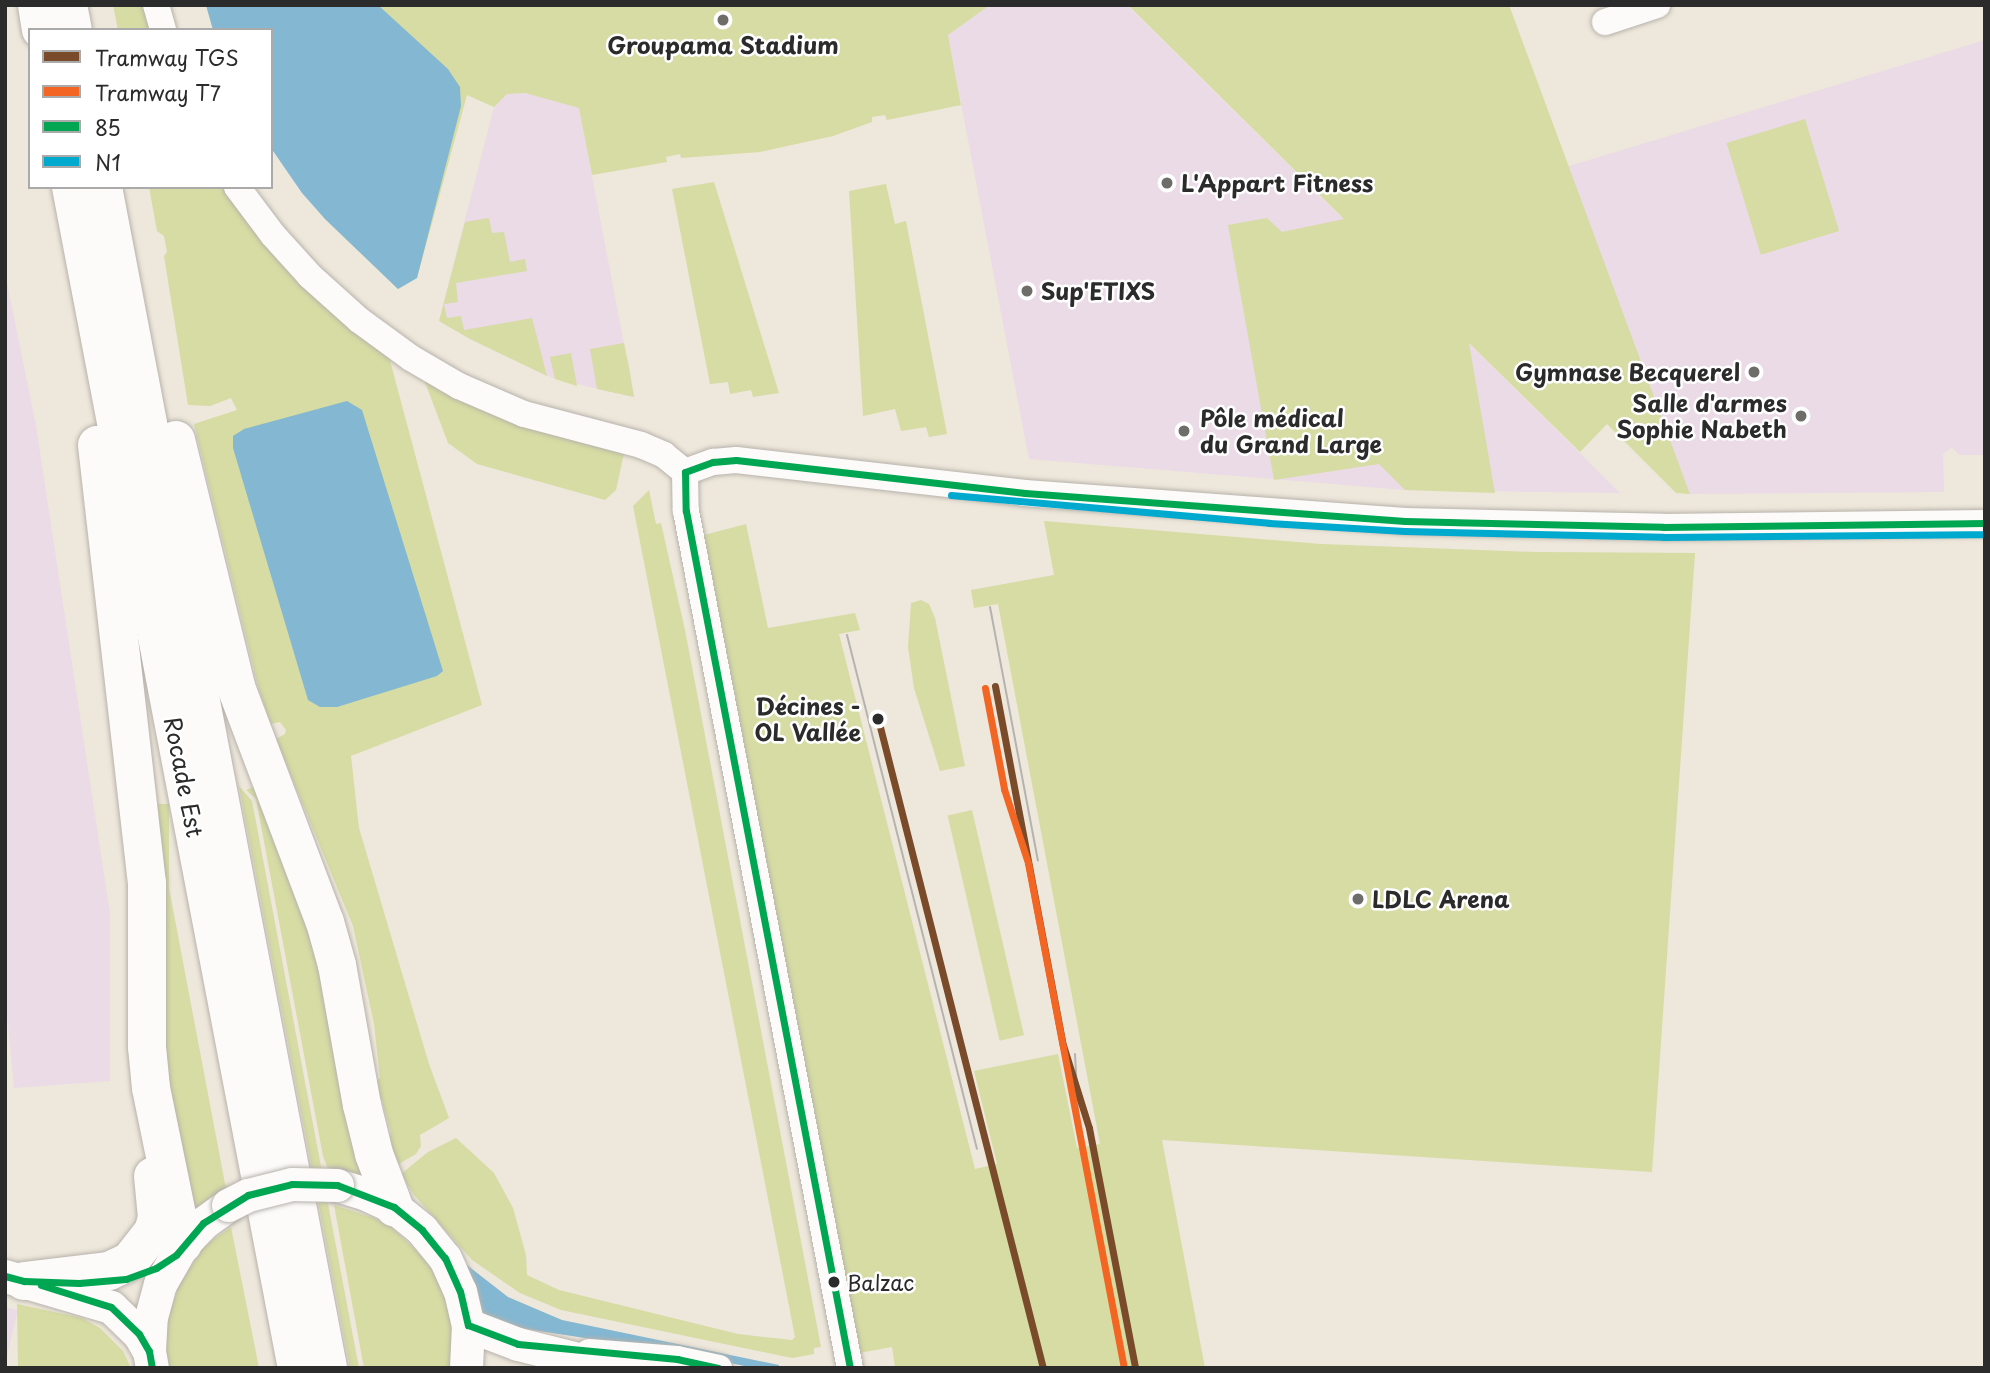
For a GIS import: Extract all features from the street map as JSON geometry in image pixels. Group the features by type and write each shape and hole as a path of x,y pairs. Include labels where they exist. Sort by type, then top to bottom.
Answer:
{"highway":[{"path":"37,5 41,28"},
{"path":"68,5 73,28"},
{"name":"Rocade Est","path":"71,189 297,1368"},
{"name":"Rocade Est","path":"103,189 328,1368"},
{"path":"87,267 76,300 96,438 147,883 147,1047 151,1088 179,1250"},
{"path":"128,316 152,343 236,688 325,922 337,965 362,1105 374,1154 394,1208"},
{"path":"15,1278 109,1271 130,1261 144,1247 157,1218 145,1129 151,1088"}],"main road":[{"path":"15,1278 79,1283 126,1279 156,1268 179,1250 204,1223 228,1205 248,1195 292,1184 337,1185 366,1194 394,1208 422,1230 444,1258 460,1291 468,1325 466,1368"},
{"path":"151,1359 151,1317 160,1284 179,1250"},
{"path":"15,1278 111,1307 139,1334 151,1359"},
{"path":"468,1325 518,1344 548,1349 614,1368"}],"street":[{"path":"156,5 162,28"},
{"path":"1605,22 1657,5"},
{"path":"238,189 273,235 310,276 359,320 411,358 459,386 524,414 641,445 664,455 685,472 686,511 850,1368"},
{"path":"685,472 713,462 736,460 1025,493 1405,521 1662,527 1985,523"},
{"path":"548,1349 677,1359 719,1368"}],"shaded area":[{"path":"990,5 1127,5 1620,493 1405,490 1029,459 948,35"},
{"path":"1985,40 1985,455 1959,455 1952,447 1943,454 1944,492 1690,494 1566,167"},
{"path":"525,93 579,108 634,397 555,379 470,339 439,321 494,107 507,94"},
{"path":"5,273 36,426 110,914 110,1081 14,1088 5,994"},
{"path":"5,1307 18,1310 5,1365"}],"green space":[{"path":"113,5 145,5 151,28 118,28"},
{"path":"206,5 990,5 948,35 961,105 887,120 885,115 872,117 872,122 833,136 760,152 681,158 680,154 666,157 667,162 592,175 579,108 525,93 507,94 494,107 467,95 417,278 398,289 325,219 273,151 273,28 212,28"},
{"path":"1128,5 1509,5 1690,494 1676,493 1607,424 1580,452 1469,343 1495,493 1405,490 1379,464 1274,480 1228,225 1267,218 1282,232 1344,219"},
{"path":"1805,119 1839,231 1761,255 1727,143"},
{"path":"714,182 779,393 753,397 751,390 730,394 728,382 710,384 672,189"},
{"path":"886,184 895,224 906,221 947,434 929,437 926,427 901,431 895,409 863,416 849,191"},
{"path":"149,189 229,189 388,353 482,705 351,756 359,828 429,1064 449,1118 420,1135 421,1146 416,1154 392,1168 388,1149 391,1132 376,1081 380,1078 374,1024 353,926 276,739 285,734 286,730 280,722 271,724 259,690 194,424 237,410 231,398 210,406 188,405 164,256 167,252 164,236 157,231"},
{"path":"489,218 492,233 504,232 510,262 525,259 527,271 456,283 458,302 444,304 447,318 461,316 464,330 532,318 547,376 439,321 465,222"},
{"path":"624,343 634,397 597,389 590,349"},
{"path":"571,353 577,386 555,379 550,357"},
{"path":"423,377 533,429 624,453 616,490 605,500 477,464 448,443"},
{"path":"649,490 656,524 661,523 685,630 821,1347 814,1348 814,1354 792,1358 561,1310 520,1293 472,1260 414,1195 401,1174 428,1152 456,1138 494,1173 513,1208 526,1255 527,1275 559,1290 738,1334 792,1340 795,1337 633,506"},
{"name":"LDLC Arena","path":"1044,521 1321,544 1536,552 1695,553 1652,1172 1162,1140 1205,1368 895,1368 892,1347 859,1353 704,535 746,524 768,628 855,613 860,630 839,634 975,1169 997,1164 974,1071 1058,1054 1077,1148 1100,1144 998,604 974,608 971,590 1054,575"},
{"path":"921,600 929,604 935,618 965,766 940,771 914,688 908,647 911,603"},
{"path":"147,772 226,1189 192,1211 167,1102"},
{"path":"258,785 301,878 368,1178 328,1169 323,1156 256,799 246,790"},
{"path":"239,786 252,801 359,1368 350,1368"},
{"path":"158,804 169,804 169,1368 158,1368"},
{"path":"972,810 1024,1035 1000,1041 948,816"},
{"path":"334,1205 374,1218 392,1228 422,1256 434,1273 451,1311 454,1368 364,1368"},
{"path":"231,1227 259,1368 166,1368 166,1325 179,1285 204,1246"},
{"path":"17,1304 82,1318 100,1328 123,1351 131,1368 18,1368"}],"water":[{"path":"206,5 378,5 448,69 460,87 461,106 417,278 398,289 325,219 302,193 273,151 273,28 212,28"},
{"path":"347,401 362,410 443,671 437,676 337,707 320,707 308,700 233,448 233,436 244,429"},
{"path":"454,1255 508,1297 562,1320 779,1365 779,1368 754,1368 677,1352 519,1328 484,1315"}],"tram line":[{"path":"990,607 1038,860"},
{"path":"847,635 977,1149"},
{"name":"TGS","path":"995,686 1063,1045 1089,1128 1135,1368"},
{"name":"T7","path":"985,688 1004,789 1028,863 1124,1368"},
{"name":"TGS","path":"878,719 1043,1368"},
{"path":"1075,1054 1079,1130"}],"transit line":[{"name":"85","path":"685,472 713,462 736,460 1025,493 1405,521 1663,527 1985,523"},
{"name":"85","path":"685,472 686,511 850,1368"},
{"name":"N1","path":"951,495 1269,523 1405,531 1663,537 1985,534"},
{"name":"85","path":"5,1276 24,1281 79,1283 126,1279 156,1268 176,1255 203,1223 248,1195 292,1184 337,1185 394,1207 422,1230 445,1258 460,1291 468,1325 518,1344 677,1359 718,1368"},
{"name":"85","path":"41,1285 111,1307 139,1334 149,1351 152,1368"}],"place":[{"name":"Groupama Stadium","path":"723,20"},
{"name":"L'Appart Fitness","path":"1167,183"},
{"name":"Sup'ETIXS","path":"1027,291"},
{"name":"Gymnase Becquerel","path":"1754,372"},
{"name":"Salle d'armes Sophie Nabeth","path":"1801,416"},
{"name":"Pôle médical du Grand Large","path":"1184,431"},
{"name":"Décines - OL Vallée","path":"878,719"},
{"name":"LDLC Arena","path":"1358,899"},
{"name":"Balzac","path":"834,1282"}]}
